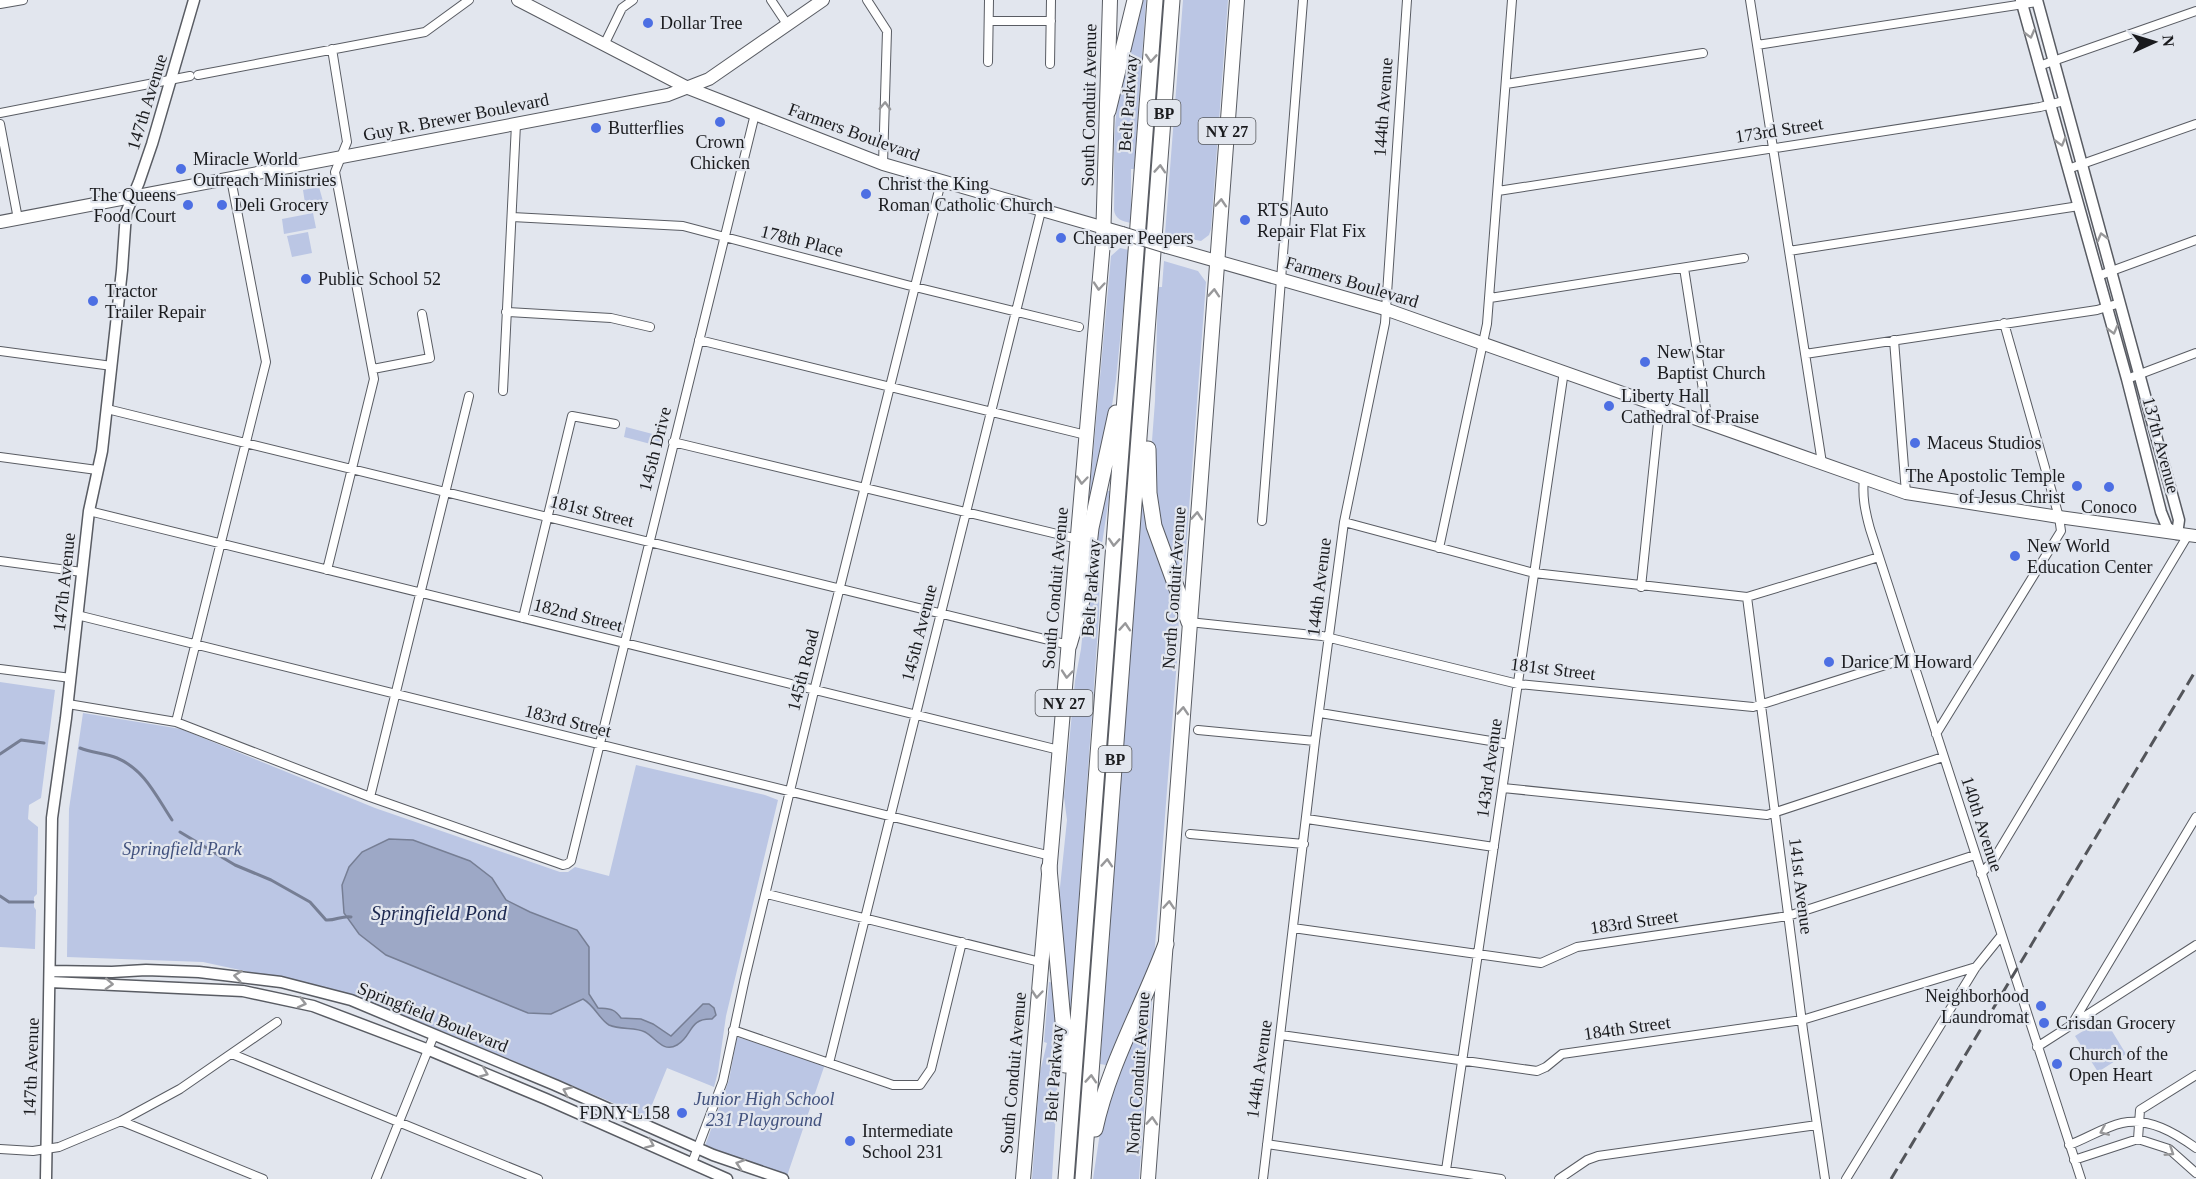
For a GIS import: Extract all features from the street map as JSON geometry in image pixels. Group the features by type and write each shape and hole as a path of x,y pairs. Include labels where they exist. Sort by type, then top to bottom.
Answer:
{"highway":[{"path":"1108,111 1135,0"},
{"name":"Belt Parkway","path":"1065,1179 1155,0"},
{"name":"Belt Parkway","path":"1084,1179 1172,0"},
{"path":"1147,339 1150,505 1157,536 1189,622"},
{"path":"1069,645 1083,597 1091,528 1128,358"},
{"path":"1050,862 1064,1032 1062,1111 1065,1179"},
{"path":"1084,1179 1104,1091 1166,944"}],"main road":[{"name":"Farmers Boulevard","path":"518,0 688,88 884,164 1385,309 1906,493 2187,535"},
{"name":"Guy R. Brewer Boulevard","path":"0,222 668,95 715,75 823,0"},
{"name":"South Conduit Avenue","path":"1023,1179 1104,228 1110,0"},
{"name":"North Conduit Avenue","path":"1148,1179 1237,0"}],"street":[{"path":"0,4 23,0"},
{"name":"147th Avenue","path":"46,1179 51,828 68,704 89,511 102,451 126,213 142,172 194,0"},
{"path":"0,112 424,32 469,0"},
{"path":"604,45 622,8 633,0"},
{"path":"771,0 787,24"},
{"path":"867,0 887,31 884,164"},
{"path":"988,62 989,0"},
{"path":"1050,64 1051,0"},
{"path":"1262,521 1283,280 1303,0"},
{"name":"144th Avenue","path":"1263,1179 1315,741 1344,522 1385,322 1407,0"},
{"path":"1439,548 1483,343 1490,298 1512,0"},
{"path":"1750,0 1822,463"},
{"path":"1757,45 2022,1 2037,1"},
{"name":"137th Avenue","path":"2022,1 2127,379 2161,512 2168,527 2187,535"},
{"name":"137th Avenue","path":"2037,1 2179,520 2187,535"},
{"path":"2039,66 2196,10"},
{"path":"989,21 1051,21"},
{"path":"327,570 374,379 335,172 347,142 332,49"},
{"path":"1506,84 1703,53"},
{"name":"173rd Street","path":"1498,191 2064,101"},
{"name":"145th Drive","path":"370,797 563,864 571,861 755,114"},
{"path":"0,124 18,219"},
{"path":"503,391 516,124"},
{"path":"2068,169 2196,124"},
{"path":"176,722 266,362 231,179"},
{"name":"145th Road","path":"692,1163 723,1080 814,691 941,182"},
{"path":"1789,251 2079,206"},
{"name":"145th Avenue","path":"829,1063 1041,211"},
{"name":"178th Place","path":"512,217 683,226 915,287 1080,327"},
{"path":"2098,276 2196,240"},
{"path":"1490,298 1744,258"},
{"path":"1684,268 1708,422"},
{"path":"1805,354 2107,307 2120,303"},
{"path":"506,312 611,318 650,327"},
{"path":"373,369 430,358 422,314"},
{"path":"1936,734 2061,531 2004,323"},
{"path":"699,340 1086,435"},
{"path":"1894,340 1906,493"},
{"path":"0,351 112,366"},
{"path":"2127,379 2196,353"},
{"name":"143rd Avenue","path":"1446,1170 1564,371"},
{"path":"68,704 176,722 370,797 469,396"},
{"path":"1641,587 1660,405"},
{"name":"181st Street","path":"106,409 1069,645"},
{"path":"523,618 572,416 615,424"},
{"path":"673,442 1078,539"},
{"path":"0,457 97,470"},
{"name":"140th Avenue","path":"1864,478 1862,491 1864,507 1879,557 2081,1179"},
{"name":"182nd Street","path":"89,511 1059,750"},
{"path":"1344,522 1534,573 1641,587 1747,597 1879,557"},
{"path":"1981,874 1994,859 2187,535"},
{"path":"0,561 82,572"},
{"name":"141st Avenue","path":"1747,597 1825,1179"},
{"name":"183rd Street","path":"77,615 891,817 1050,862"},
{"name":"181st Street","path":"1189,622 1330,638 1518,684 1749,706 1911,657"},
{"path":"0,669 71,678"},
{"path":"1320,713 1509,744"},
{"path":"1198,729 1315,741"},
{"path":"1503,788 1767,815 1775,810 1943,757"},
{"path":"2072,1024 2196,817"},
{"path":"1307,819 1494,847"},
{"path":"1190,834 1304,844"},
{"name":"183rd Street","path":"1293,928 1541,963 1577,947 1788,916 1975,855"},
{"path":"767,894 1040,962"},
{"path":"1846,1179 1976,968 2001,936"},
{"path":"733,1030 893,1085 920,1085 931,1069 962,942"},
{"path":"2037,1047 2196,945"},
{"name":"184th Street","path":"1281,1035 1537,1071 1562,1054 1802,1020 1976,968"},
{"name":"Springfield Boulevard","path":"50,976 146,970 199,972 281,982 351,1000 713,1155 783,1179"},
{"name":"Springfield Boulevard","path":"50,976 243,991 313,1006 429,1050 557,1103 692,1163 714,1177 727,1179"},
{"path":"0,1149 33,1151 46,1149 71,1143 121,1121 180,1089 277,1023"},
{"path":"376,1179 434,1035"},
{"path":"232,1054 538,1179"},
{"path":"2138,1139 2140,1110 2196,1074"},
{"path":"121,1121 263,1179"},
{"path":"2069,1145 2122,1123 2139,1123 2175,1133 2196,1148"},
{"path":"1559,1179 1587,1160 1598,1156 1817,1125"},
{"path":"2074,1160 2138,1139 2169,1149 2196,1173"},
{"path":"1267,1144 1501,1179"}],"green space":[{"path":"1140,0 1146,0 1134,169 1131,169 1131,223 1116,216 1114,210 1114,147 1116,114 1122,86 1118,84"},
{"path":"1183,0 1228,0 1211,229 1209,235 1201,241 1165,234"},
{"path":"319,187 324,205 309,208 308,203 305,203 303,190"},
{"path":"313,213 316,228 284,234 282,219"},
{"path":"308,232 312,253 292,257 287,236"},
{"path":"1120,248 1129,250 1116,380 1107,437 1088,510 1111,256"},
{"path":"1164,261 1198,271 1206,282 1184,576 1177,576 1158,525 1151,454 1158,287 1162,287"},
{"path":"626,427 664,437 662,447 624,437"},
{"path":"1106,491 1110,491 1100,557 1099,614 1071,1012 1067,1013 1059,897 1067,820 1064,797 1090,559"},
{"path":"1142,496 1178,610 1179,634 1154,959 1148,983 1106,1065 1100,1064"},
{"path":"0,682 55,690 41,798 29,805 28,819 38,827 37,894 34,897 35,949 0,947"},
{"name":"Springfield Park","path":"83,713 181,729 375,808 560,872 568,872 575,867 609,876 636,765 778,800 726,1016 714,1087 667,1068 647,1117 442,1031 328,989 203,962 67,957 69,809"},
{"path":"1049,982 1054,983 1059,1062 1052,1179 1032,1179 1040,1072 1047,1043 1044,1042"},
{"path":"1152,1001 1139,1179 1093,1179 1105,1099"},
{"path":"2104,1018 2126,1054 2098,1072 2075,1036"},
{"name":"Junior High School 231 Playground","path":"737,1037 825,1064 787,1176 705,1146 729,1080"}],"water":[{"name":"Springfield Pond","path":"389,839 413,840 470,861 492,878 506,900 577,930 589,947 589,994 598,1008 616,1012 621,1018 641,1019 671,1036 703,1004 709,1004 714,1008 716,1015 712,1019 699,1021 682,1041 668,1047 641,1030 609,1025 583,999 551,1014 528,1013 386,955 359,934 344,913 342,885 349,867 362,852"}],"waterway":[{"path":"0,754 21,740 44,743"},
{"path":"80,748 117,758 135,769 149,784 172,820"},
{"path":"180,832 235,865 271,880 310,902 326,920 351,917"},
{"path":"0,896 9,902 33,902"}],"railway":[{"path":"1891,1179 2196,670"}],"place":[{"name":"Dollar Tree","path":"648,23"},
{"name":"Crown Chicken","path":"720,122"},
{"name":"Butterflies","path":"596,128"},
{"name":"Miracle World Outreach Ministries","path":"181,169"},
{"name":"Christ the King Roman Catholic Church","path":"866,194"},
{"name":"The Queens Food Court","path":"188,205"},
{"name":"Deli Grocery","path":"222,205"},
{"name":"RTS Auto Repair Flat Fix","path":"1245,220"},
{"name":"Cheaper Peepers","path":"1061,238"},
{"name":"Public School 52","path":"306,279"},
{"name":"Tractor Trailer Repair","path":"93,301"},
{"name":"New Star Baptist Church","path":"1645,362"},
{"name":"Liberty Hall Cathedral of Praise","path":"1609,406"},
{"name":"Maceus Studios","path":"1915,443"},
{"name":"The Apostolic Temple of Jesus Christ","path":"2077,486"},
{"name":"Conoco","path":"2109,487"},
{"name":"New World Education Center","path":"2015,556"},
{"name":"Darice M Howard","path":"1829,662"},
{"name":"Neighborhood Laundromat","path":"2041,1006"},
{"name":"Crisdan Grocery","path":"2044,1023"},
{"name":"Church of the Open Heart","path":"2057,1064"},
{"name":"FDNY L158","path":"682,1113"},
{"name":"Intermediate School 231","path":"850,1141"}]}
